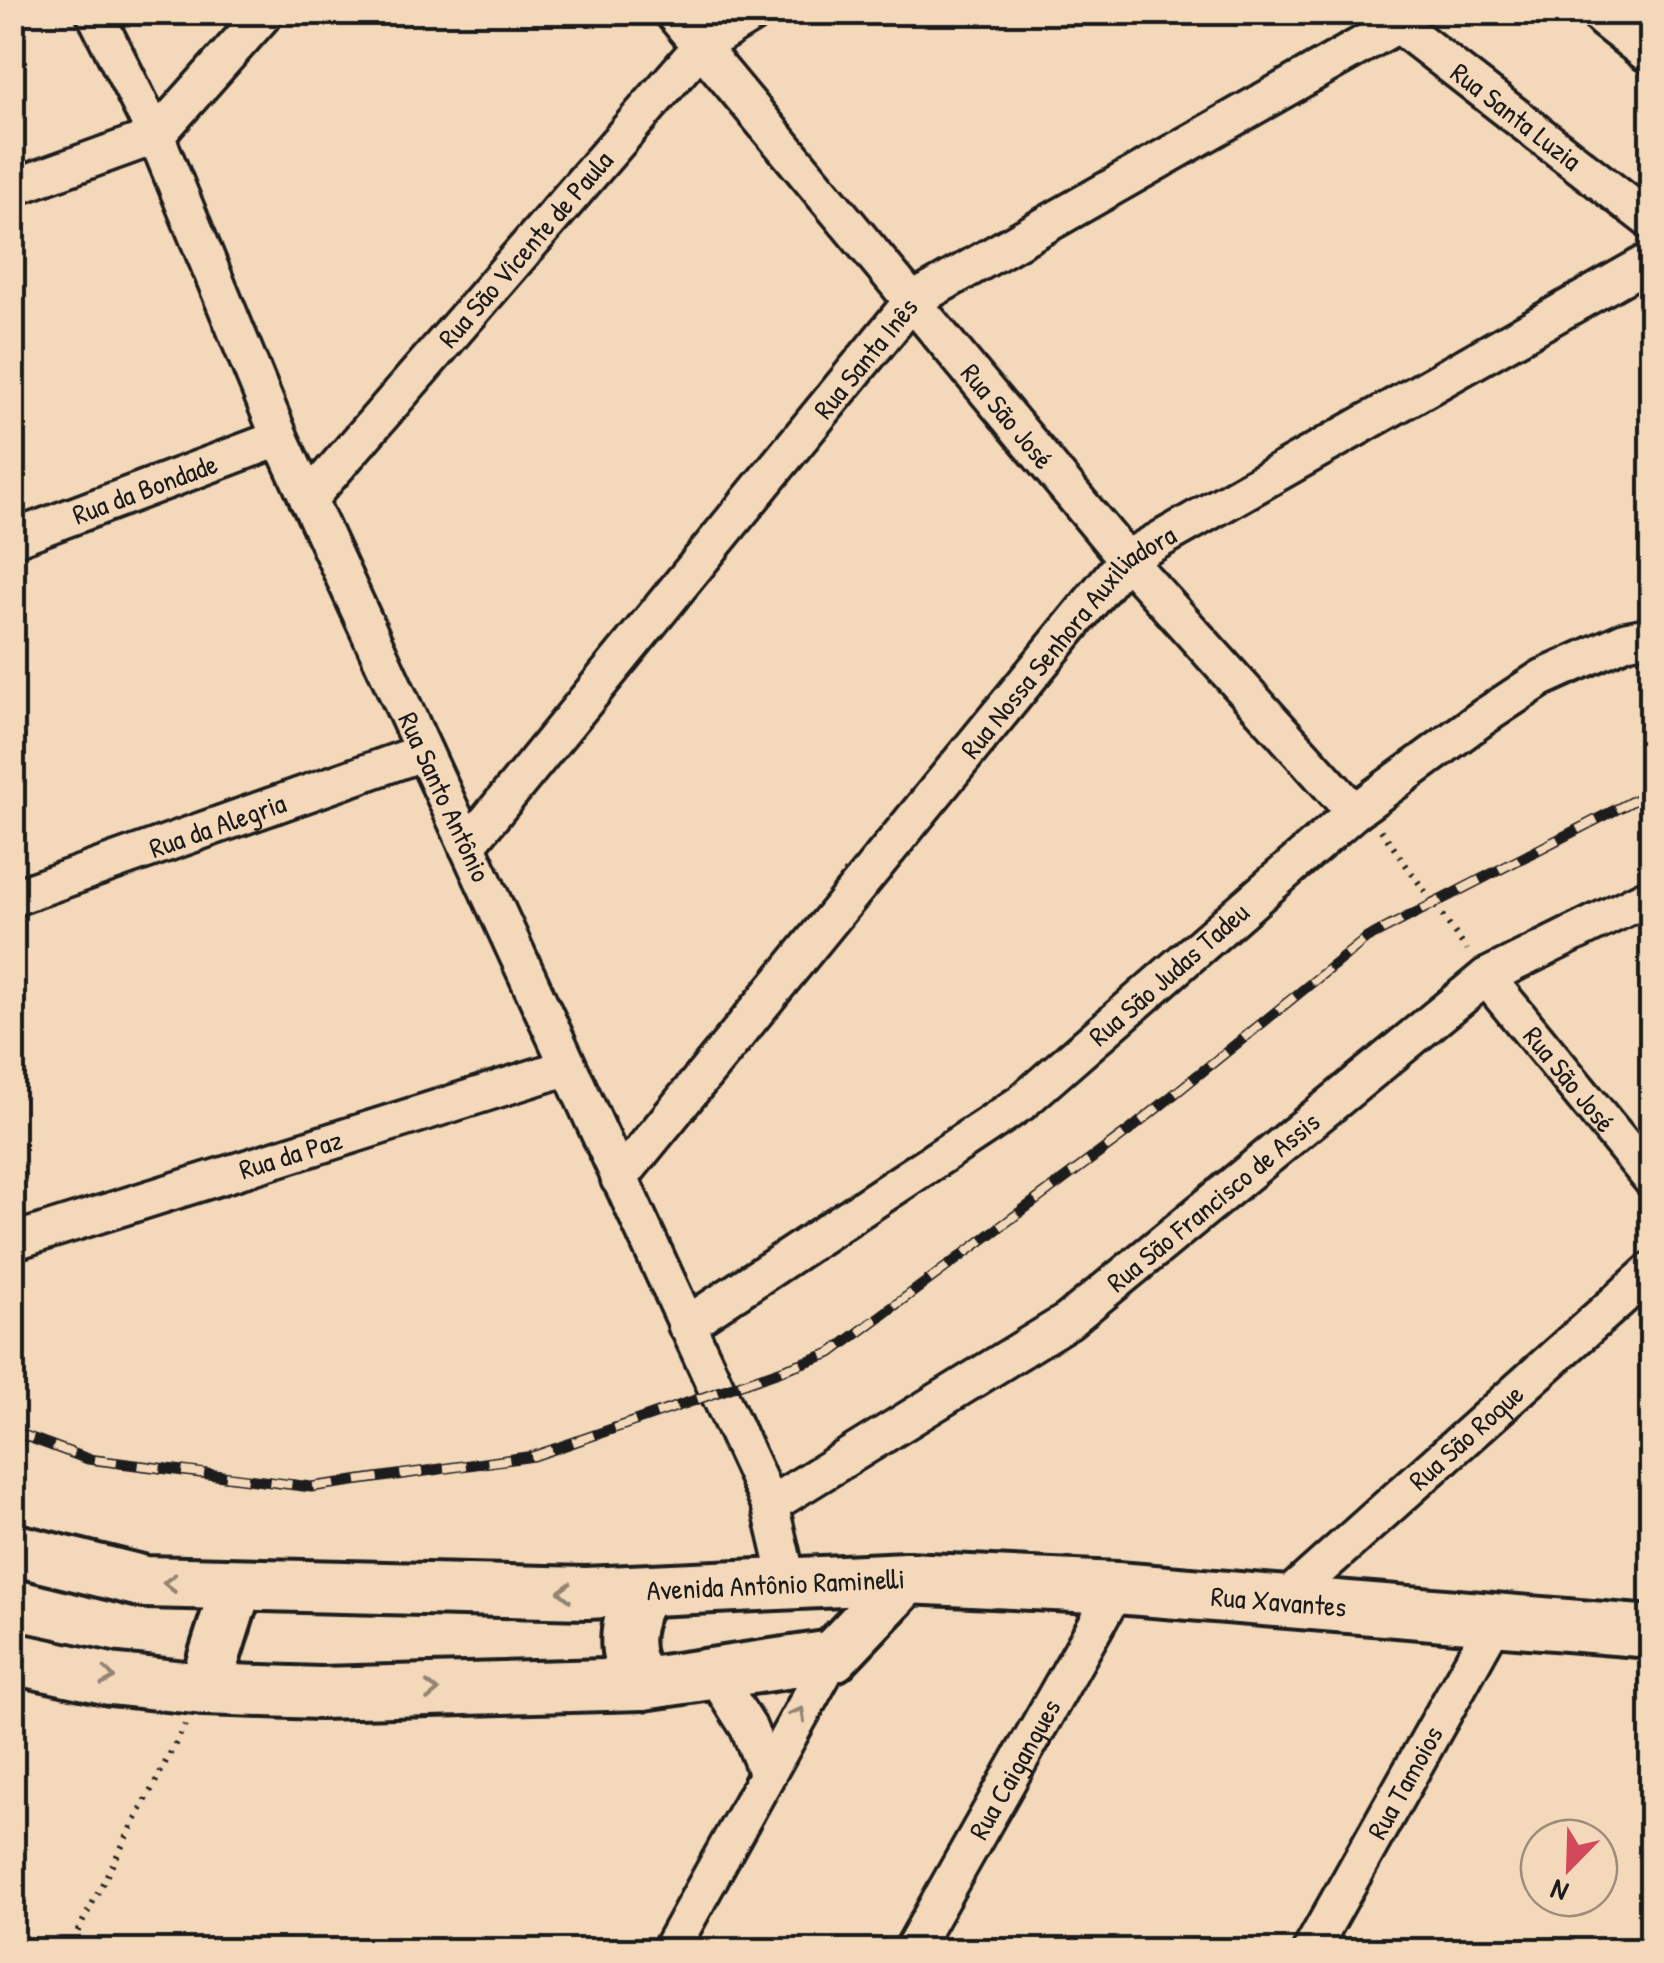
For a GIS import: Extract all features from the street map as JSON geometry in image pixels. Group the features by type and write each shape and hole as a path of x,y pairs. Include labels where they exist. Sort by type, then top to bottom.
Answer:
{"main road":[{"path":"1610,12 1652,45"},
{"name":"Avenida Antônio Raminelli","path":"12,1549 146,1582 643,1592 907,1578"},
{"name":"Rua Xavantes","path":"907,1578 1117,1588 1280,1604 1498,1616 1652,1632"},
{"name":"Avenida Antônio Raminelli","path":"833,1656 907,1578"},
{"path":"204,1690 237,1584"},
{"path":"643,1592 626,1636 630,1668 643,1684"},
{"path":"12,1658 110,1679 204,1690 320,1693 643,1684 833,1656"}],"street":[{"name":"Rua Santo Antônio","path":"94,12 156,136 308,500 770,1505 788,1582"},
{"path":"12,188 156,136 266,12"},
{"name":"Rua São José","path":"672,12 1126,558 1358,808"},
{"name":"Rua São Vicente de Paula","path":"308,500 700,46 756,12"},
{"name":"Rua Santa Luzia","path":"1389,19 1652,222"},
{"name":"Rua Santa Inês","path":"467,846 912,301 1389,19"},
{"name":"Rua Nossa Senhora Auxiliadora","path":"619,1179 1126,558 1652,260"},
{"name":"Rua da Bondade","path":"12,539 280,438"},
{"name":"Rua São Judas Tadeu","path":"686,1324 1021,1103 1358,808 1542,678 1626,640 1652,636"},
{"name":"Rua da Alegria","path":"12,898 424,752"},
{"name":"Rua São Francisco de Assis","path":"770,1505 1068,1321 1486,977 1652,895"},
{"name":"Rua São José","path":"1486,977 1652,1180"},
{"name":"Rua da Paz","path":"12,1242 568,1067"},
{"name":"Rua São Roque","path":"1280,1604 1652,1270"},
{"name":"Rua Caigangues","path":"912,1950 1117,1588"},
{"name":"Rua Tamoios","path":"1311,1950 1498,1616"},
{"path":"670,1950 833,1656"},
{"path":"715,1674 748,1727 768,1772"}],"path":[{"path":"1358,808 1486,977"},
{"path":"68,1950 204,1690"}],"railway":[{"path":"12,1431 88,1459 311,1487 534,1456 831,1353 1130,1130 1367,938 1652,791"}]}
